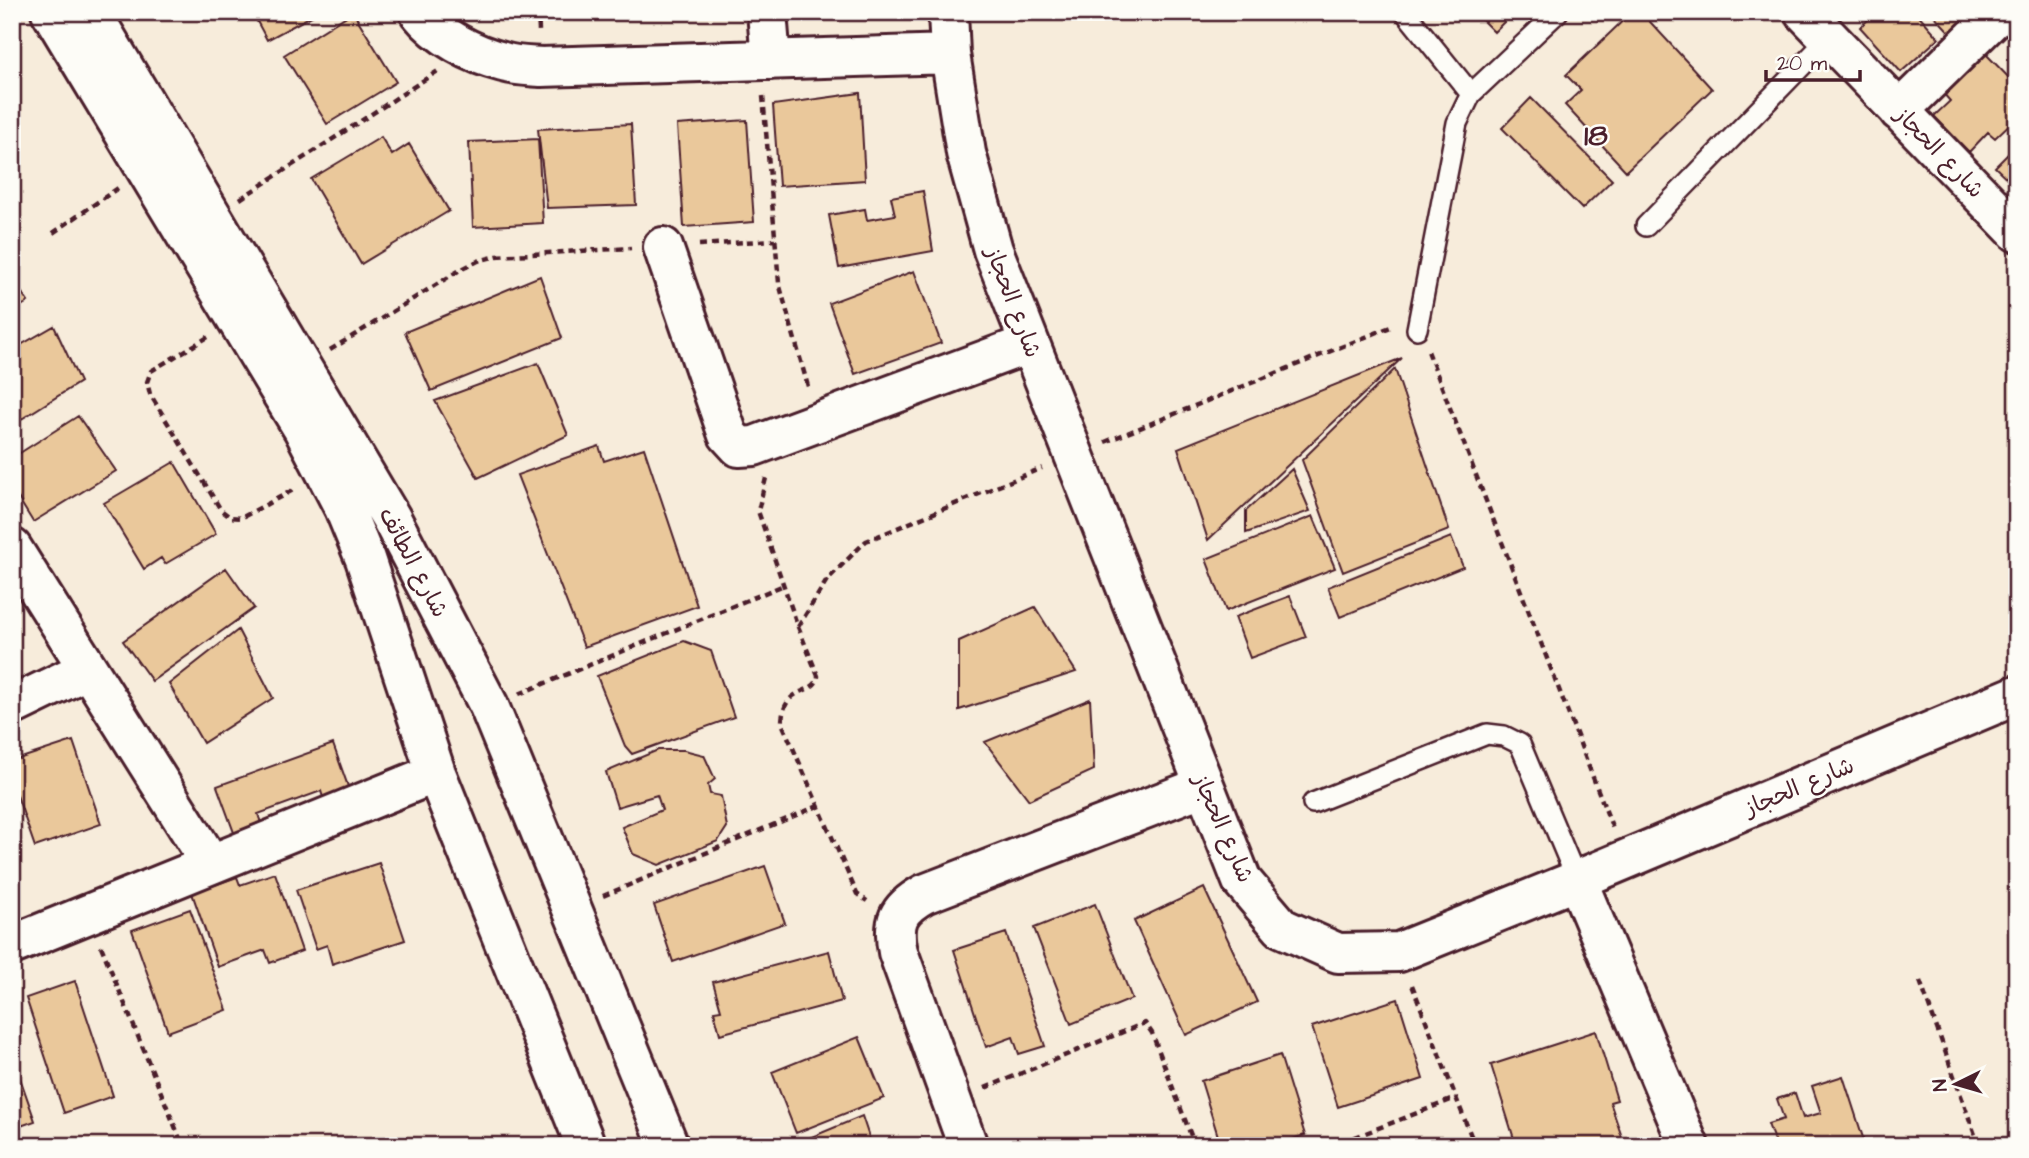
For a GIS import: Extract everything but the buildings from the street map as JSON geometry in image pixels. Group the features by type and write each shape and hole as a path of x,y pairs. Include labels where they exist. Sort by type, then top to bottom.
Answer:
{"street":[{"name":"شارع الطائف","path":"51,12 327,472 365,559 436,773 586,1146"},
{"name":"شارع الطائف","path":"91,12 391,518 489,706 669,1146"},
{"path":"419,12 428,24 469,51 504,63 541,67 950,54"},
{"path":"765,60 767,12"},
{"name":"شارع الحجاز","path":"948,12 950,54 966,153 993,250 1242,881 1282,928 1338,953 1399,951 1577,880 2017,695"},
{"path":"1899,111 2000,12"},
{"name":"شارع الحجاز","path":"1817,25 2017,232"},
{"path":"663,247 728,435 739,447 754,446 1028,344"},
{"path":"12,548 211,864"},
{"path":"12,706 88,669"},
{"path":"12,945 436,773"},
{"path":"968,1146 898,952 894,933 899,915 910,902 924,894 1204,786"},
{"path":"1577,880 1689,1146"}],"lane":[{"path":"1405,12 1471,94"},
{"path":"1417,329 1457,123 1471,94 1558,12"},
{"path":"1646,226 1817,25"},
{"path":"1313,803 1486,734 1504,736 1520,744 1577,880"}],"path":[{"path":"212,216 469,51"},
{"path":"765,60 779,283 818,422"},
{"path":"53,233 145,170"},
{"path":"302,368 460,270 496,256 775,240"},
{"path":"237,320 151,372 147,382 150,394 221,510 230,517 241,518 327,472"},
{"path":"798,626 827,580 866,541 1400,323 1417,329 1432,360 1625,859"},
{"path":"770,471 765,480 758,511 818,676 814,685 791,697 782,709 782,723 858,894 877,907 899,915"},
{"path":"489,706 784,585"},
{"path":"572,908 818,806"},
{"path":"88,914 183,1146"},
{"path":"1399,951 1475,1146"},
{"path":"1920,981 1979,1146"},
{"path":"951,1101 1145,1023 1152,1033 1195,1146"},
{"path":"1332,1146 1456,1098"}],"district":[{"name":"18","path":"1596,135"}]}
